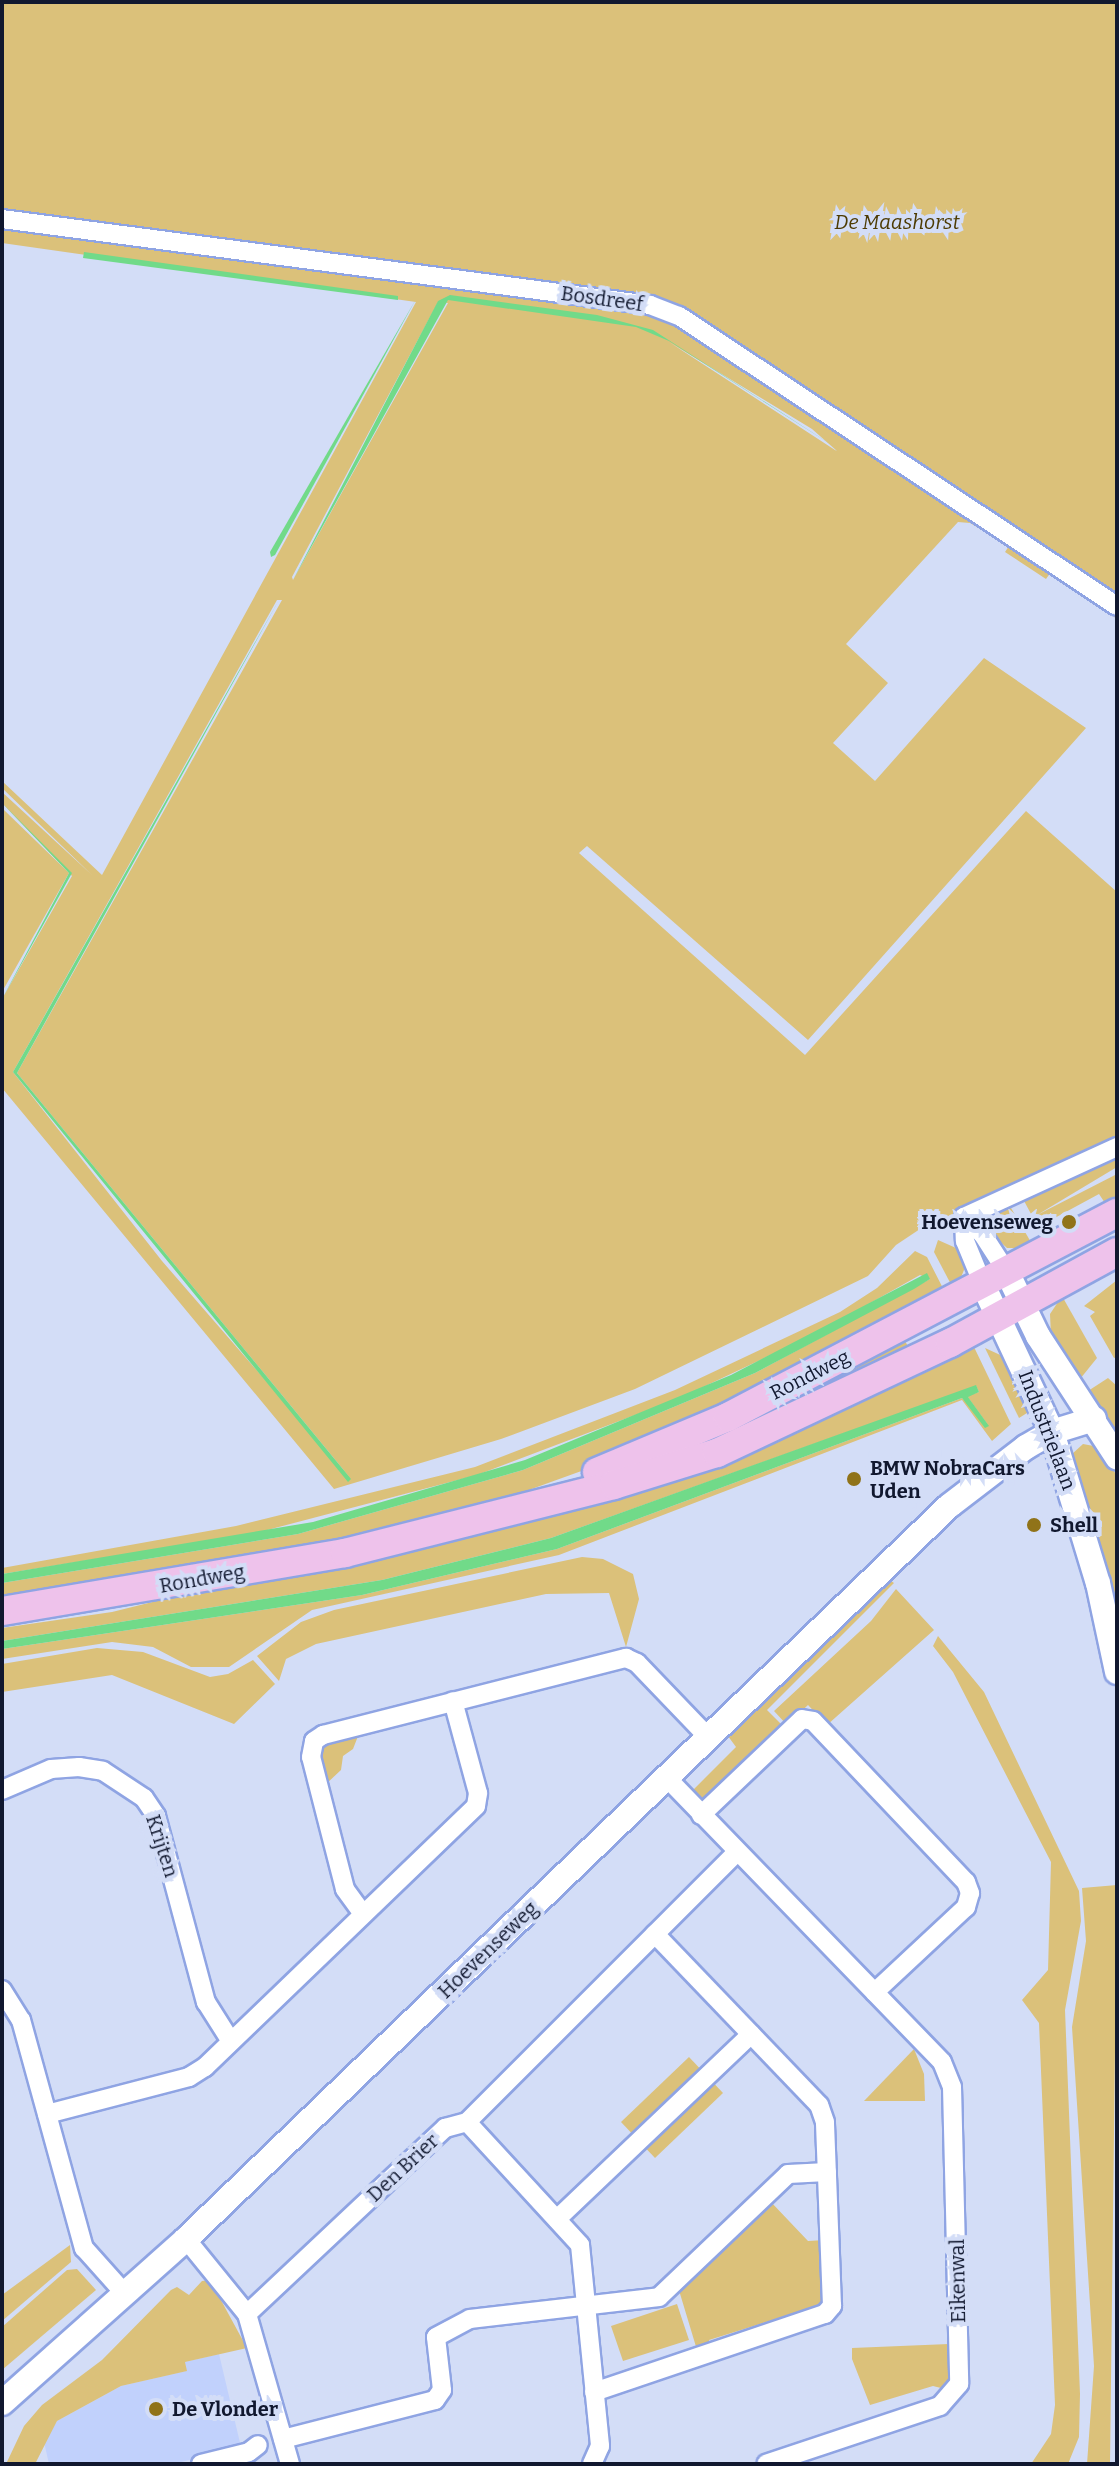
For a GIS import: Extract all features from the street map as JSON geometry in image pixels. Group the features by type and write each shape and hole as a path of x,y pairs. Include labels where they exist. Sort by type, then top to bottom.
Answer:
{"main road":[{"name":"Rondweg","path":"493,1515 728,1417 996,1280 1117,1213"},
{"name":"Rondweg","path":"2,1611 345,1553 717,1453 1011,1311 1117,1252"}],"street":[{"name":"Bosdreef","path":"2,219 650,305 679,316 1117,606"},
{"path":"964,1217 1117,1147"},
{"path":"964,1217 983,1235 996,1280"},
{"path":"964,1217 965,1241 996,1280"},
{"name":"Industrielaan","path":"996,1280 1011,1311 1055,1442 1098,1583 1117,1672"},
{"name":"Industrielaan","path":"1011,1311 1094,1419 1117,1457"},
{"name":"Hoevenseweg","path":"2,2403 186,2239 967,1491 994,1467 1055,1442 1094,1419"},
{"path":"363,1914 345,1889 311,1757 314,1741 453,1701 626,1658 637,1663 710,1739"},
{"path":"47,2114 189,2077 476,1806 478,1793 453,1701"},
{"path":"701,1815 802,1719 813,1721 966,1882 970,1893 966,1907 875,1992"},
{"name":"Krijten","path":"2,1790 51,1769 79,1767 103,1771 144,1798 156,1816 206,2002 230,2040"},
{"name":"Eikenwal","path":"667,1778 942,2062 952,2087 959,2384 940,2406 766,2464"},
{"path":"592,2464 600,2446 583,2307 580,2245 467,2122 737,1852"},
{"path":"594,2392 825,2314 832,2306 827,2172 819,2105 655,1934"},
{"path":"2,1990 21,2020 84,2248 126,2295"},
{"path":"557,2219 751,2034"},
{"name":"Den Brier","path":"247,2314 445,2128 467,2122"},
{"path":"283,2439 435,2400 442,2390 436,2337 470,2319 659,2297 788,2174 827,2172"},
{"path":"186,2239 247,2314 290,2464"},
{"path":"201,2464 249,2452 258,2445"}],"shaded area":[{"path":"84,252 398,296 398,300 83,258"},
{"path":"450,295 597,315 653,330 838,449 669,341 636,327 448,300 293,580 438,301"},
{"path":"416,299 275,555 271,557 270,552"},
{"path":"280,598 17,1073 351,1479 348,1482 13,1072"},
{"path":"2,803 72,873 2,999 69,873"},
{"path":"927,1273 930,1279 914,1289 755,1373 523,1470 298,1534 2,1583 2,1574 313,1522 525,1460 731,1375"},
{"path":"976,1385 979,1392 968,1397 989,1426 985,1428 962,1398 557,1549 362,1595 2,1649 2,1641 382,1580 551,1538"},
{"name":"De Vlonder","path":"219,2354 241,2447 173,2464 49,2464 44,2442 57,2421 121,2386 186,2371 185,2362"}],"green space":[{"name":"De Maashorst","path":"2,2 1117,2 1117,619 1051,572 1046,579 1005,552 1009,546 970,523 958,522 846,644 888,683 833,743 875,781 984,658 1086,728 808,1040 587,846 579,853 805,1055 1026,811 1117,892 1117,1140 1052,1172 1002,1189 931,1227 929,1223 896,1245 868,1276 635,1389 501,1439 334,1489 2,1088 2,999 72,876 2,803 2,792 92,875 2,788 2,781 102,875 416,302 2,243","holes":["438,302 448,303 293,580","669,342 812,429 837,451 835,450","277,600 282,600 17,1073 351,1479 162,1261 13,1072"]},
{"path":"2,808 69,873 2,992"},
{"path":"1117,1152 1117,1167 1037,1215 1117,1174 1117,1196 1105,1203 1099,1194 1038,1227 1023,1199"},
{"path":"1007,1201 1032,1244 1024,1248 1007,1248 995,1237 995,1212"},
{"path":"938,1240 956,1248 966,1265 955,1292 934,1252"},
{"path":"915,1251 927,1257 949,1300 623,1456 482,1507 347,1543 2,1603 2,1583 298,1534 523,1470 755,1373 930,1279 920,1275 817,1333 680,1398 477,1475 252,1534 2,1574 2,1568 236,1526 475,1467 675,1390 840,1312 877,1288"},
{"path":"1117,1280 1117,1357 1114,1358 1090,1316 1095,1312 1084,1306"},
{"path":"1062,1296 1097,1358 1080,1379 1051,1336 1050,1314"},
{"path":"902,1336 909,1348 707,1447 608,1481"},
{"path":"974,1347 1011,1424 992,1441 962,1400 559,1555 312,1610 229,1667 191,1667 153,1647 112,1642 2,1659 2,1649 362,1595 557,1549 962,1398 988,1425 967,1396 979,1392 976,1386 551,1538 382,1580 2,1641 2,1628 112,1612 727,1460"},
{"path":"985,1348 1009,1359 1035,1408 1019,1418"},
{"path":"1108,1378 1117,1386 1117,1439 1088,1391"},
{"path":"1083,1444 1099,1447 1117,1476 1117,1632 1071,1455"},
{"path":"582,1557 603,1559 633,1574 639,1599 626,1647 609,1593 546,1594 316,1644 286,1659 279,1681 257,1656 301,1622 334,1610"},
{"path":"887,1578 894,1583 767,1710 785,1728 710,1799 700,1801 692,1791 736,1747 725,1732"},
{"path":"896,1589 934,1630 827,1725 808,1705 787,1725 774,1711 871,1621"},
{"path":"938,1636 984,1692 1079,1891 1081,1921 1065,2010 1080,2394 1079,2437 1068,2464 1031,2464 1051,2434 1055,2405 1039,2023 1022,2000 1048,1970 1051,1862 953,1672 933,1646"},
{"path":"97,1648 143,1652 210,1677 228,1674 253,1660 275,1684 234,1724 112,1675 2,1692 2,1664"},
{"path":"360,1731 353,1749 343,1756 341,1770 325,1785 317,1750 323,1741"},
{"path":"1117,1885 1110,2464 1087,2464 1094,2366 1072,2027 1086,1941 1082,1888"},
{"path":"914,2049 924,2074 925,2101 864,2101"},
{"path":"689,2057 723,2093 655,2158 621,2122"},
{"path":"770,2201 808,2241 825,2240 823,2304 709,2340 710,2346 697,2350 678,2287"},
{"path":"70,2245 71,2262 2,2321 2,2295"},
{"path":"77,2269 96,2290 2,2370 2,2327 67,2270"},
{"path":"210,2280 247,2348 185,2362 187,2371 121,2386 57,2421 35,2464 6,2464 24,2426 42,2405 102,2360 171,2290 177,2287 189,2295 202,2281"},
{"path":"677,2304 689,2340 623,2361 611,2326"},
{"path":"949,2344 949,2390 933,2386 870,2405 852,2359 852,2348"}],"place":[{"name":"Hoevenseweg","path":"1069,1222"},
{"name":"BMW NobraCars Uden","path":"854,1479"},
{"name":"Shell","path":"1034,1525"},
{"name":"De Vlonder","path":"156,2409"}]}
